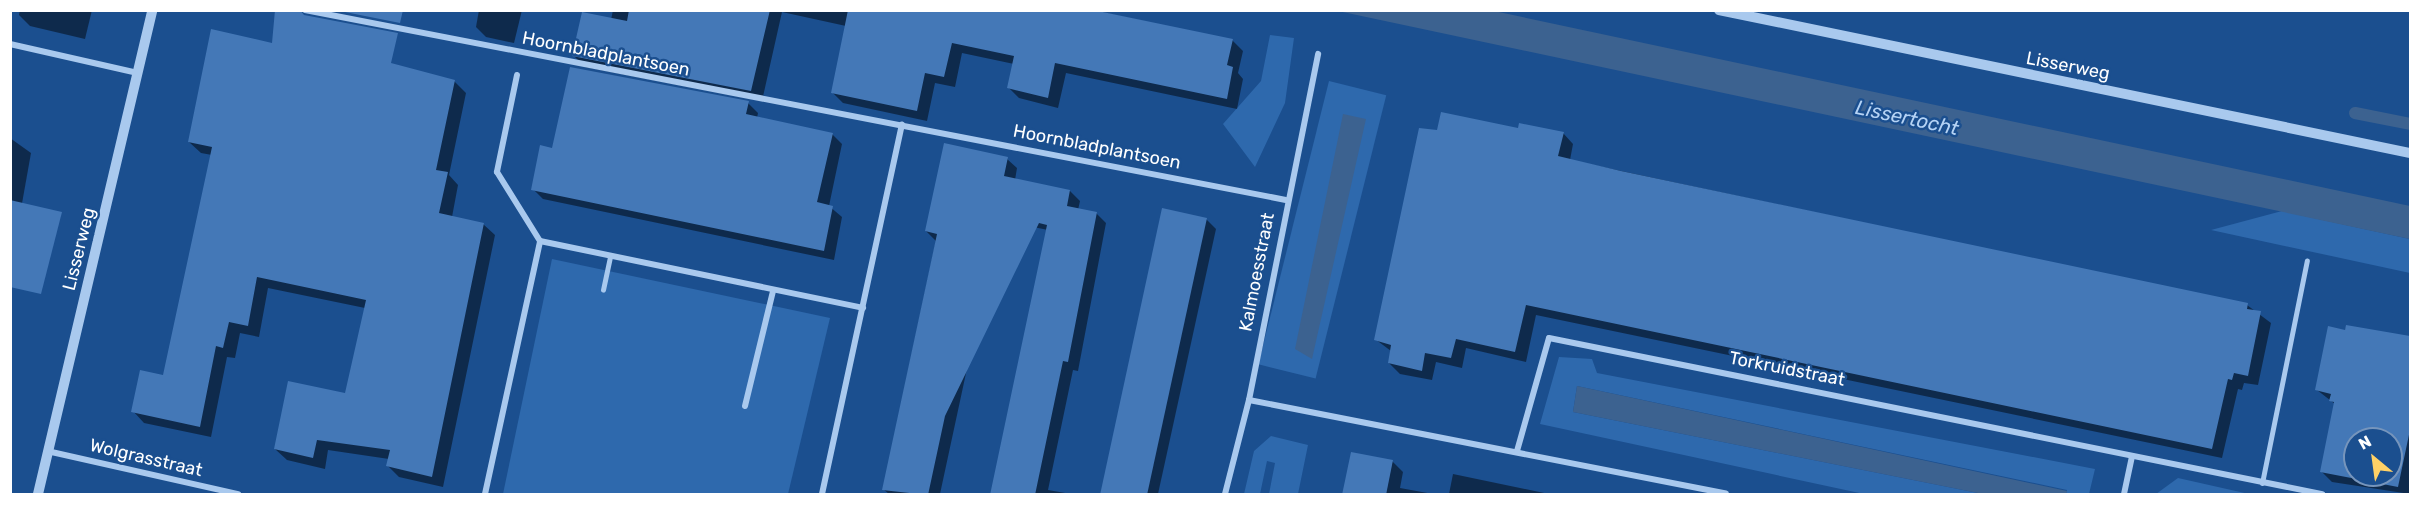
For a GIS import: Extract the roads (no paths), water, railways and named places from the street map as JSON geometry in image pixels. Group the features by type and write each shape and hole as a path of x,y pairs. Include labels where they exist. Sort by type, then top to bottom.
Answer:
{"street":[{"name":"Lisserweg","path":"38,495 152,10"},
{"name":"Hoornbladplantsoen","path":"305,10 1286,200"},
{"name":"Lisserweg","path":"1719,10 2410,153"},
{"path":"10,44 138,73"},
{"name":"Kalmoesstraat","path":"1225,495 1249,400 1286,200 1318,54"},
{"name":"Hoornbladplantsoen","path":"517,75 497,172 540,242"},
{"path":"822,495 903,125"},
{"path":"485,495 540,242 863,308"},
{"path":"2262,483 2307,260"},
{"path":"746,406 773,291"},
{"name":"Torkruidstraat","path":"1517,451 1549,338 2322,495"},
{"path":"1249,400 1517,451 1726,495"},
{"name":"Wolgrasstraat","path":"47,451 238,495"},
{"path":"2124,495 2132,457"}],"lane":[{"path":"603,290 610,256"}],"water":[{"name":"Lissertocht","path":"1338,11 1494,11 2410,206 2410,239"},
{"path":"1343,114 1366,119 1312,359 1295,349"},
{"path":"1577,386 2067,491 2066,494 1983,494 1573,412"}],"waterway":[{"path":"2355,113 2410,124"}]}
